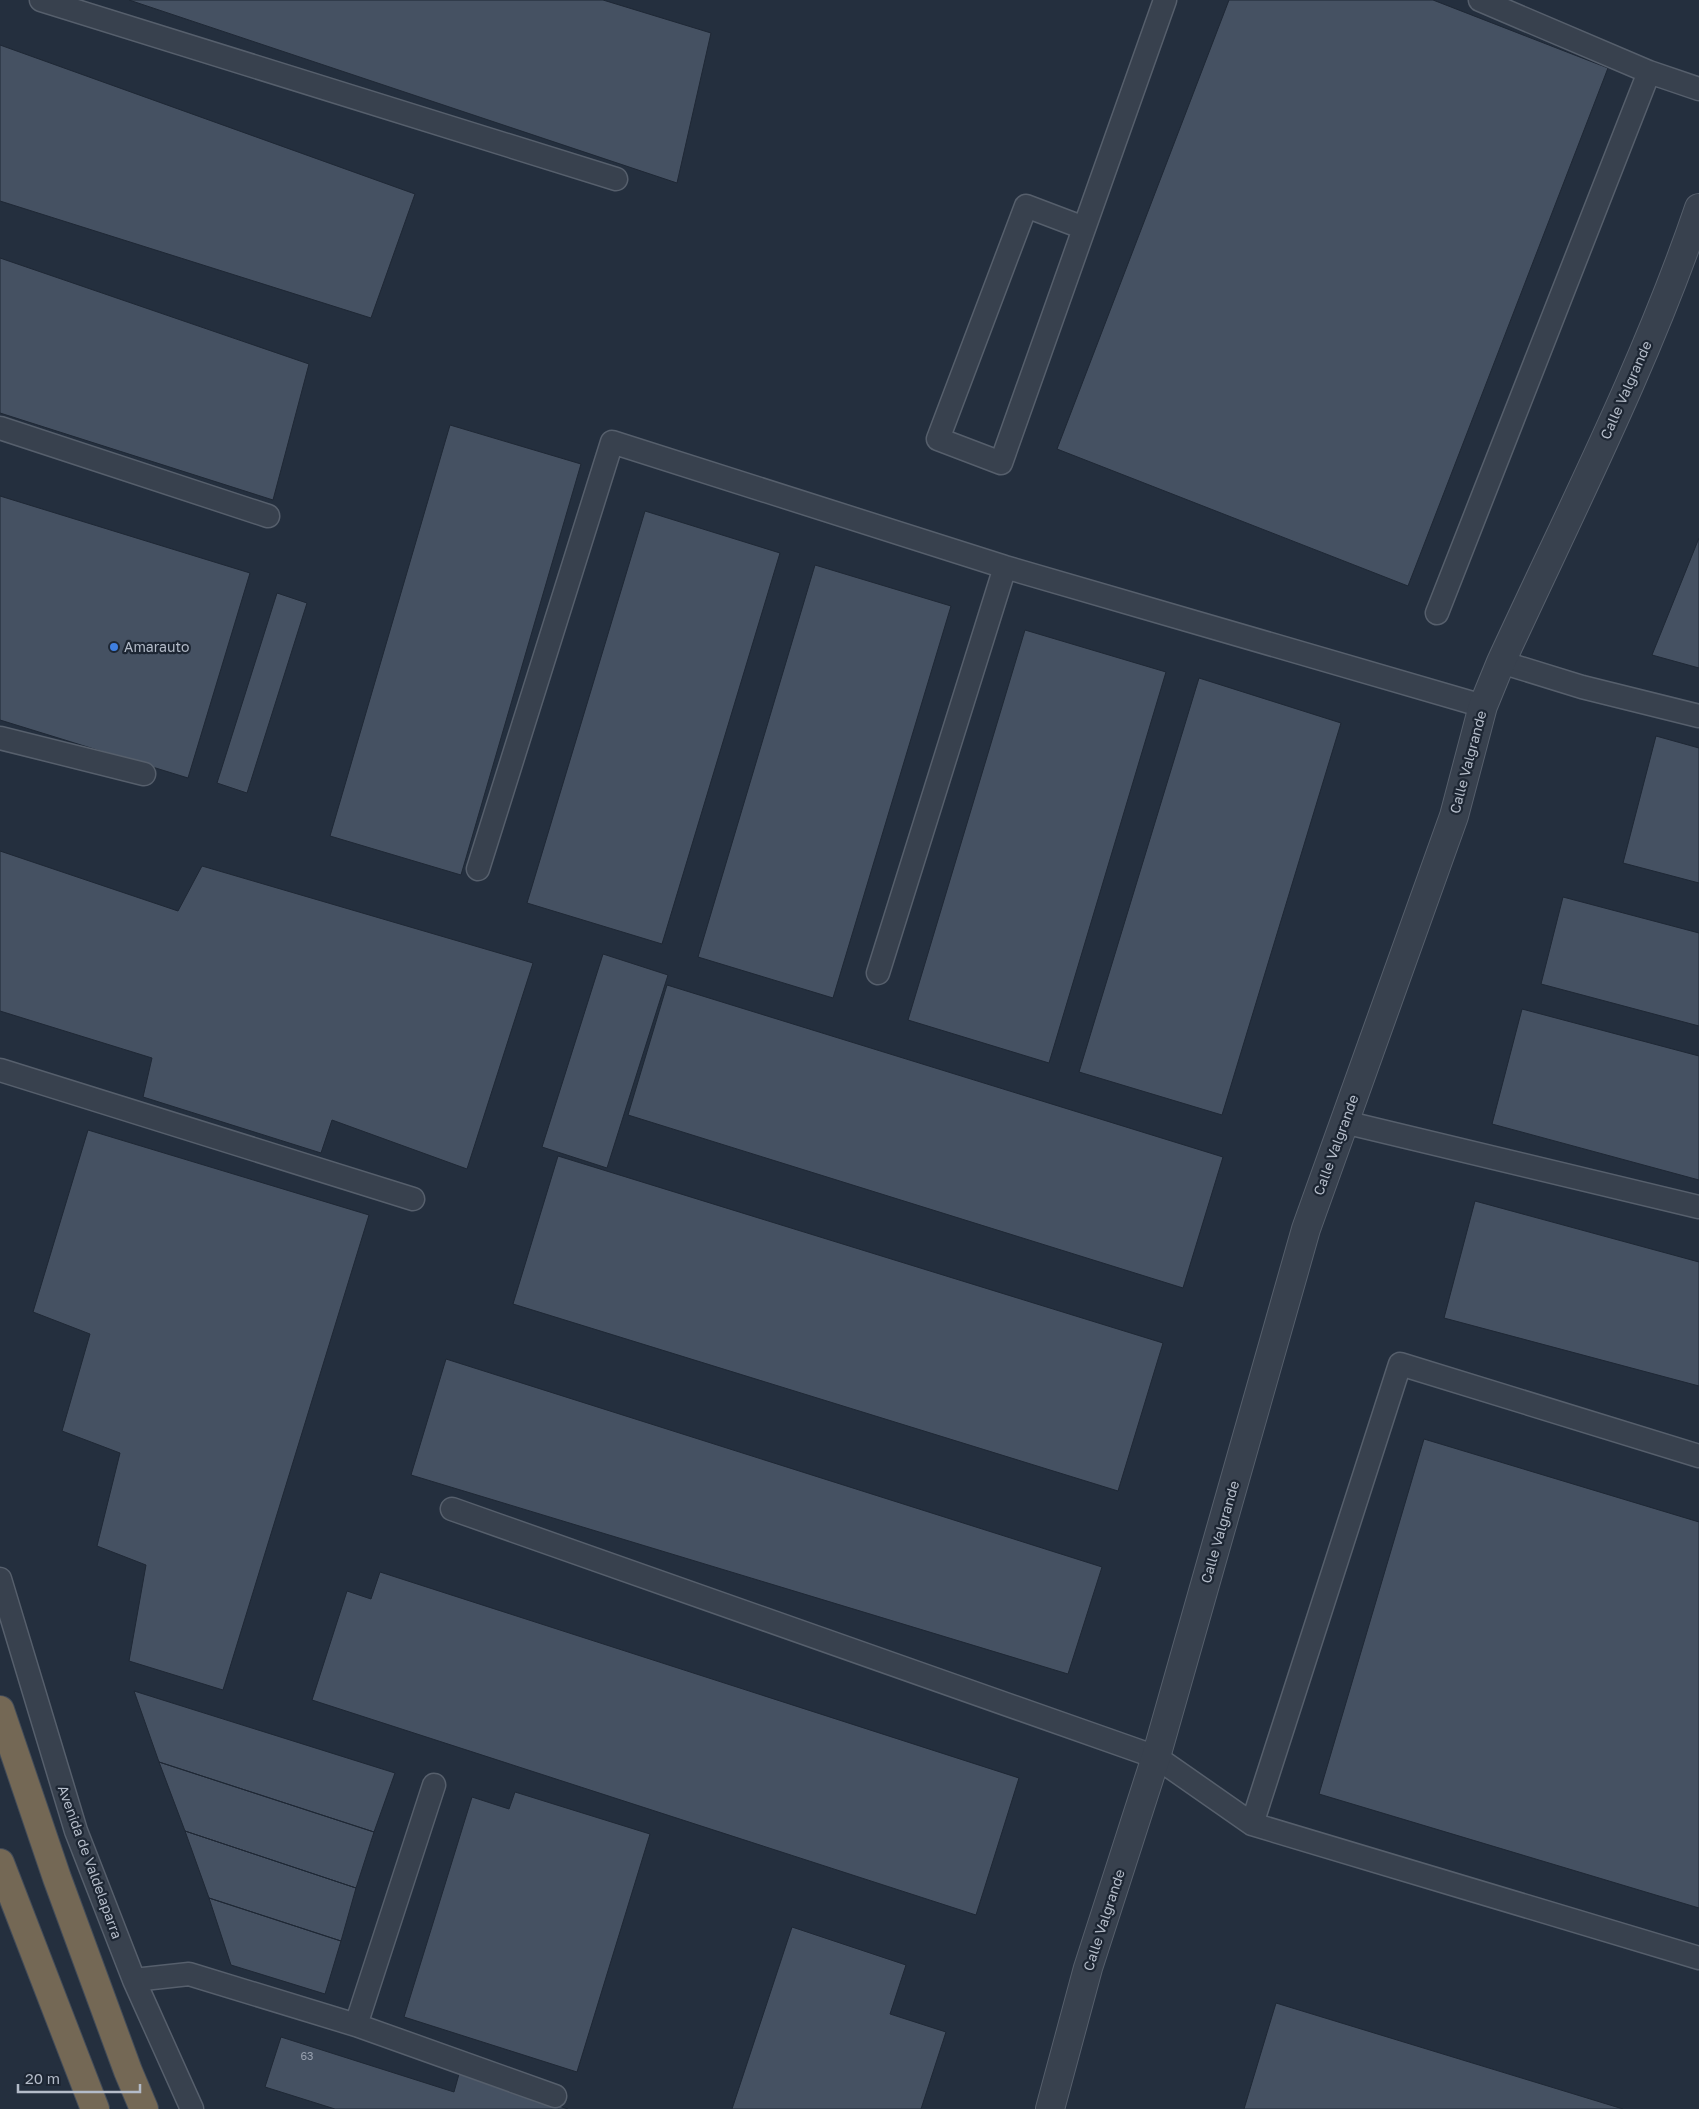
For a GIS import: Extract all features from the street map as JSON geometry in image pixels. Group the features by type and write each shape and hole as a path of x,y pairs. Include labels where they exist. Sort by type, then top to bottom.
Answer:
{"highway":[{"path":"0,1710 57,1878 128,2071 144,2109"},
{"path":"0,1863 95,2109"}],"street":[{"name":"Calle Valgrande","path":"1050,2109 1088,1968 1156,1757 1306,1229 1454,816 1483,706 1501,662 1638,365 1690,264 1699,208"}],"lane":[{"path":"41,0 616,179"},
{"path":"1084,228 1026,206 938,439 1001,463 1165,0"},
{"path":"1480,0 1649,72 1699,89"},
{"path":"1437,613 1649,72"},
{"path":"0,428 268,516"},
{"path":"478,869 612,442 1005,566 1483,706"},
{"path":"878,973 1005,566"},
{"path":"1501,662 1582,687 1699,716"},
{"path":"0,738 144,774"},
{"path":"0,1070 413,1200"},
{"path":"1344,1122 1699,1208"},
{"path":"1252,1824 1400,1364 1699,1456"},
{"path":"452,1509 1156,1757 1252,1824 1699,1958"},
{"name":"Avenida de Valdelaparra","path":"0,1578 76,1831 134,1980 192,2109"},
{"path":"356,2025 434,1786"},
{"path":"134,1980 189,1974 356,2025 555,2096"}],"building":[{"path":"129,0 603,0 711,33 677,183"},
{"path":"1229,0 1433,0 1608,68 1408,586 1057,449"},
{"path":"0,45 415,194 371,318 0,201"},
{"path":"0,258 309,364 273,500 0,413"},
{"path":"450,425 581,464 461,875 330,836"},
{"name":"Amarauto","path":"0,496 250,573 188,778 0,720"},
{"path":"645,511 780,553 662,944 527,903"},
{"path":"1699,538 1699,668 1652,655"},
{"path":"815,565 951,606 833,998 698,957"},
{"path":"277,593 307,603 247,793 217,783"},
{"path":"1025,630 1166,672 1049,1063 908,1020"},
{"path":"1199,678 1341,723 1222,1115 1079,1072"},
{"path":"1656,736 1699,748 1699,883 1623,863"},
{"path":"0,851 178,911 202,866 533,963 467,1169 332,1120 321,1153 143,1097 152,1058 0,1011"},
{"path":"1563,897 1699,933 1699,1026 1541,984"},
{"path":"603,954 668,975 607,1168 542,1147"},
{"path":"667,985 1223,1157 1183,1288 628,1115"},
{"path":"1522,1009 1699,1056 1699,1180 1492,1124"},
{"path":"88,1130 369,1215 223,1690 129,1661 146,1565 97,1546 120,1453 62,1431 90,1334 33,1312"},
{"path":"558,1156 1163,1343 1118,1491 513,1304"},
{"path":"1475,1201 1699,1262 1699,1386 1444,1318"},
{"path":"446,1359 1102,1567 1068,1674 411,1475"},
{"path":"1424,1439 1699,1522 1699,1908 1319,1794"},
{"path":"380,1572 1019,1778 976,1915 312,1700 347,1591 371,1599"},
{"path":"134,1691 395,1773 374,1832 159,1762"},
{"path":"159,1762 374,1832 356,1888 185,1831"},
{"path":"515,1792 650,1834 577,2072 404,2017 472,1797 509,1809"},
{"path":"185,1831 356,1888 341,1941 209,1898"},
{"path":"209,1898 341,1941 325,1994 231,1965"},
{"path":"792,1927 906,1965 890,2014 946,2032 921,2109 732,2109"},
{"path":"1276,2003 1623,2109 1244,2109"},
{"path":"281,2037 454,2092 459,2074 568,2109 335,2109 265,2087"}],"place":[{"name":"Amarauto","path":"114,647"}]}
